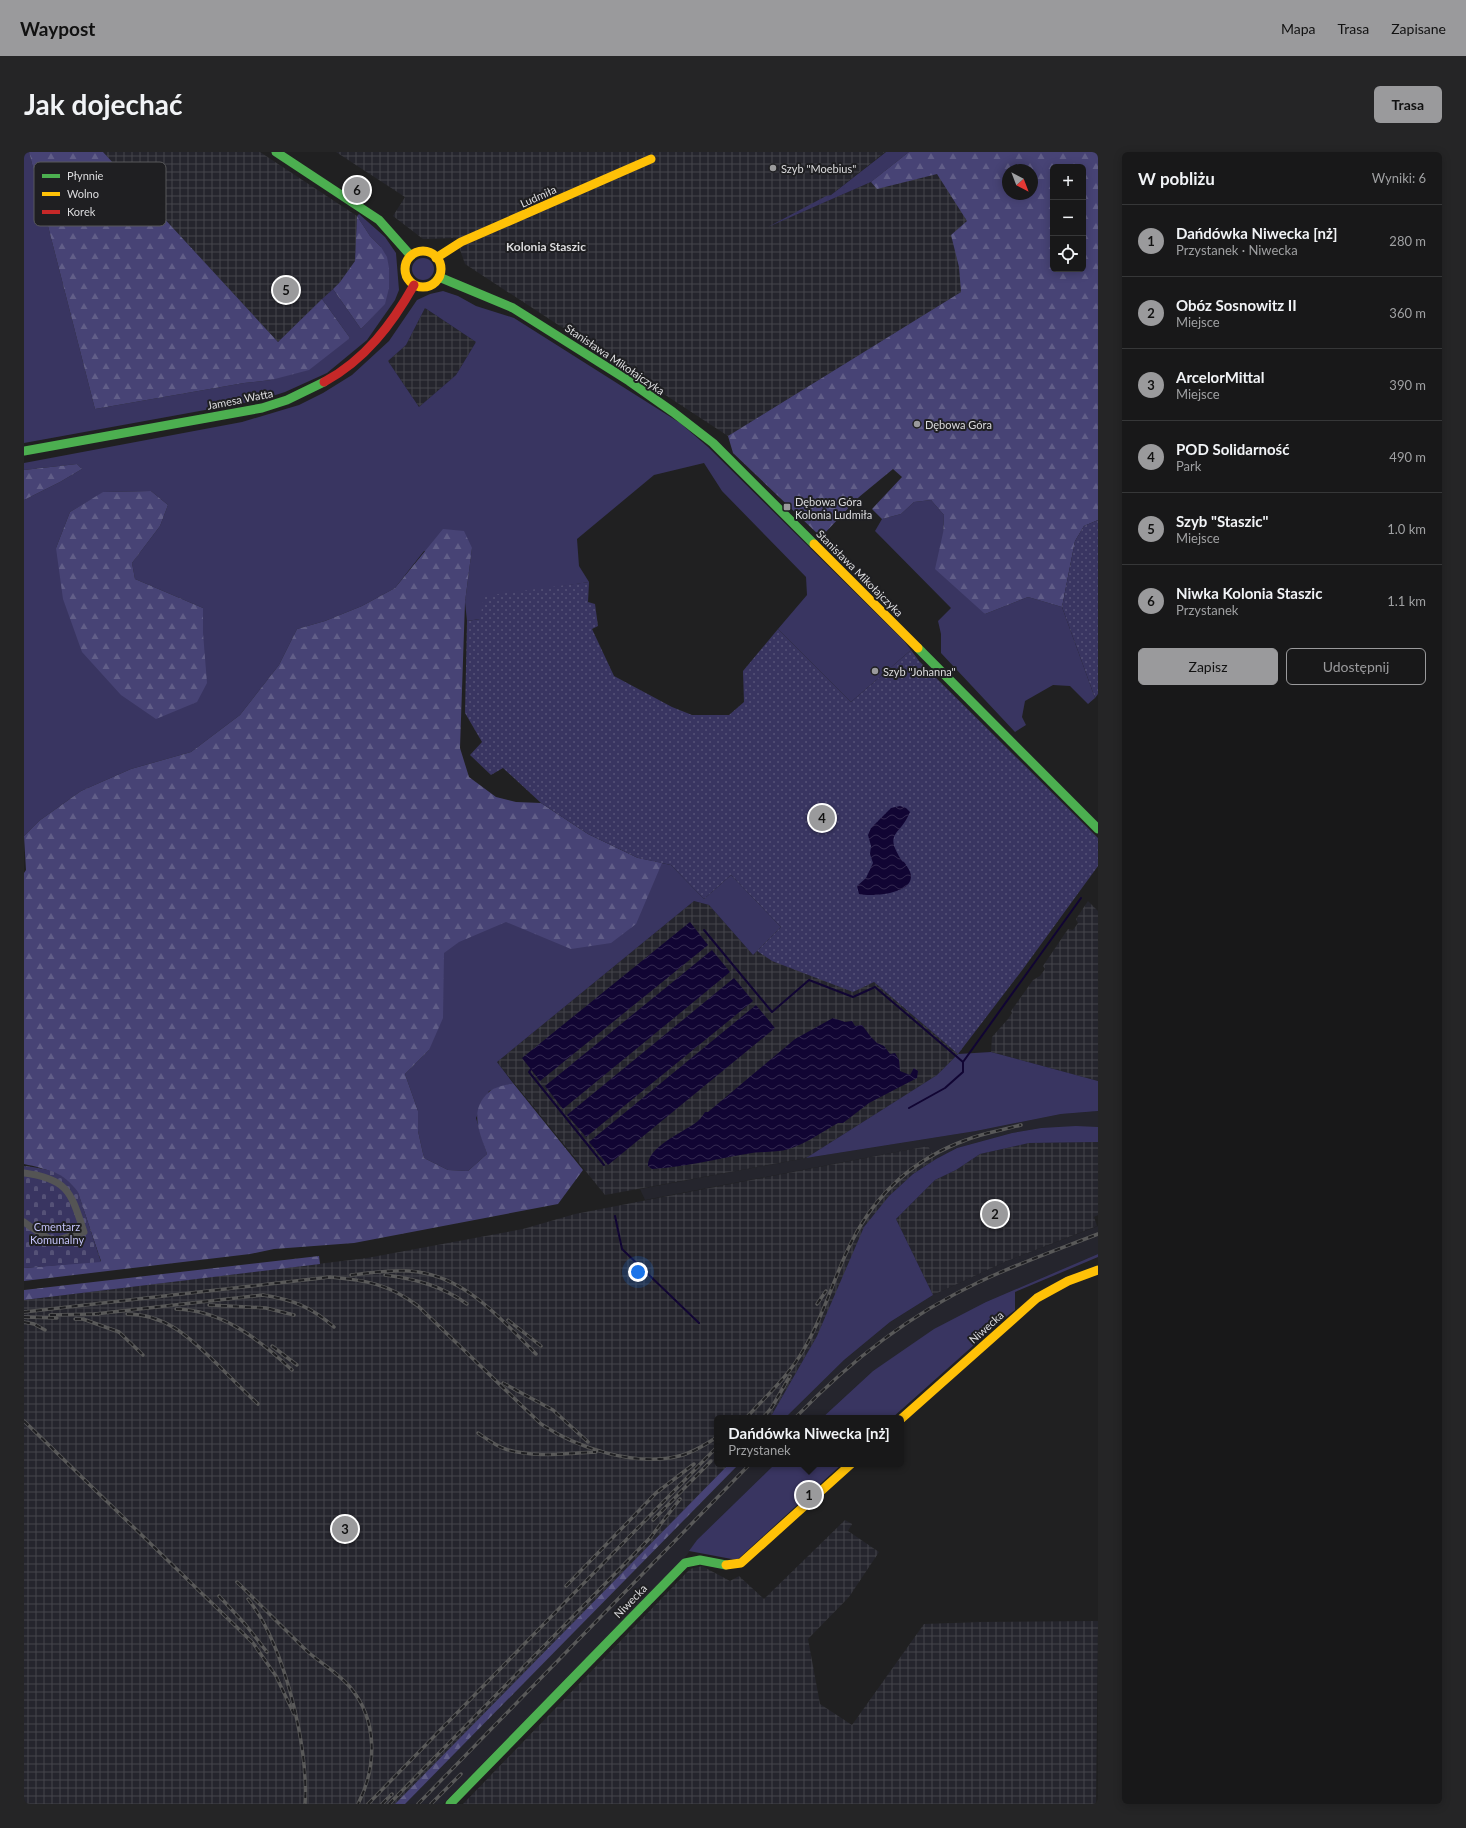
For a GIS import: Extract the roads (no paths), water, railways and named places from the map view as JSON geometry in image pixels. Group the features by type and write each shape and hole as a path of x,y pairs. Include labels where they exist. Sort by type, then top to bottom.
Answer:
{"street":[{"path":"276,152 379,220 411,256"},
{"name":"Ludmiła","path":"436,258 461,242 651,158"},
{"path":"422,252 427,252 436,258 440,264 439,277 431,285 419,287 414,285 406,274 407,261 411,256 422,252"},
{"name":"Stanisława Mikołajczyka","path":"439,277 513,308 539,323 629,381 713,443 1098,829"},
{"name":"Jamesa Watta","path":"24,451 262,408 295,398 330,380 359,358 386,329 414,285"},
{"path":"24,1173 43,1175 56,1180 63,1186 72,1199 84,1232 54,1241 24,1222"},
{"name":"Niwecka","path":"904,1416 1037,1298 1068,1281 1098,1270"},
{"name":"Niwecka","path":"450,1804 685,1563 701,1559 730,1566 740,1563 848,1467"}],"water":[{"path":"900,806 906,808 910,812 895,835 894,844 896,851 910,871 910,882 905,887 890,893 873,895 859,894 857,886 866,878 873,863 870,854 871,846 868,835 871,828 891,808"},
{"path":"690,922 708,945 540,1081 522,1058"},
{"path":"712,950 730,972 563,1109 545,1086"},
{"path":"734,978 753,1001 586,1137 567,1115"},
{"path":"756,1005 775,1028 608,1165 589,1142"},
{"path":"833,1018 845,1022 852,1021 855,1026 862,1025 877,1043 884,1046 890,1054 895,1053 899,1060 900,1071 910,1075 914,1068 918,1071 917,1078 869,1103 843,1123 838,1123 796,1147 779,1151 751,1153 688,1165 652,1169 648,1166 649,1159 659,1147 673,1136 697,1122 705,1112 708,1112 795,1039"}],"waterway":[{"path":"909,1108 945,1088 963,1072 963,1062 1081,898"},
{"path":"704,930 772,1012 809,980 853,997 875,987 963,1062"},
{"path":"531,1069 529,1072 604,1165"},
{"path":"615,1216 622,1249 699,1323"}],"railway":[{"path":"749,1415 777,1385 798,1359 823,1310 852,1241 862,1223 885,1193 914,1167 947,1148 979,1135 1021,1125"},
{"path":"798,1415 857,1360 926,1310 992,1276 1098,1234"},
{"path":"351,1275 387,1271 409,1271 428,1274 447,1280 479,1300 509,1326 536,1354"},
{"path":"385,1275 428,1284 448,1292 467,1304"},
{"path":"24,1312 330,1277 366,1282 387,1288 418,1306 541,1424 572,1441 589,1448 625,1457 662,1459 689,1453 714,1439"},
{"path":"817,1304 826,1291"},
{"path":"95,1314 263,1295 284,1299 302,1305 318,1314 334,1327"},
{"path":"209,1305 266,1308 294,1315"},
{"path":"176,1309 193,1311 224,1321 239,1329 267,1348 292,1370"},
{"path":"50,1315 99,1314"},
{"path":"127,1314 154,1318 176,1329 197,1345 258,1404"},
{"path":"24,1317 57,1318"},
{"path":"75,1319 83,1319 119,1332 143,1355"},
{"path":"508,1320 541,1346"},
{"path":"24,1322 34,1324 45,1330"},
{"path":"272,1346 297,1365"},
{"path":"765,1415 772,1407 790,1376"},
{"path":"503,1383 553,1410 588,1442"},
{"path":"24,1421 253,1643 276,1676 294,1714"},
{"path":"478,1433 500,1447 530,1454 596,1452"},
{"path":"368,1804 714,1450"},
{"path":"653,1520 711,1461"},
{"path":"566,1586 656,1493 694,1464"},
{"path":"418,1804 747,1467"},
{"path":"389,1804 650,1538 680,1499"},
{"path":"237,1582 308,1652 345,1682 359,1700 366,1714 372,1744 369,1775 358,1804"},
{"path":"219,1596 245,1624 267,1652"},
{"path":"248,1599 261,1618 273,1642 292,1697 303,1754 305,1804"},
{"path":"431,1804 461,1774"},
{"path":"382,1804 392,1794"}],"place":[{"name":"Szyb \"Moebius\"","path":"773,168"},
{"name":"Niwka Kolonia Staszic","path":"357,190"},
{"name":"Szyb \"Staszic\"","path":"286,290"},
{"name":"Dębowa Góra","path":"917,424"},
{"name":"Dębowa Góra Kolonia Ludmiła","path":"787,507"},
{"name":"Szyb \"Johanna\"","path":"875,671"},
{"name":"POD Solidarność","path":"822,818"},
{"name":"Obóz Sosnowitz II","path":"995,1214"},
{"name":"Dańdówka Niwecka [nż]","path":"809,1495"},
{"name":"ArcelorMittal","path":"345,1529"}],"district":[{"name":"Kolonia Staszic","path":"546,246"}],"park label":[{"name":"Cmentarz Komunalny","path":"57,1232"}]}
